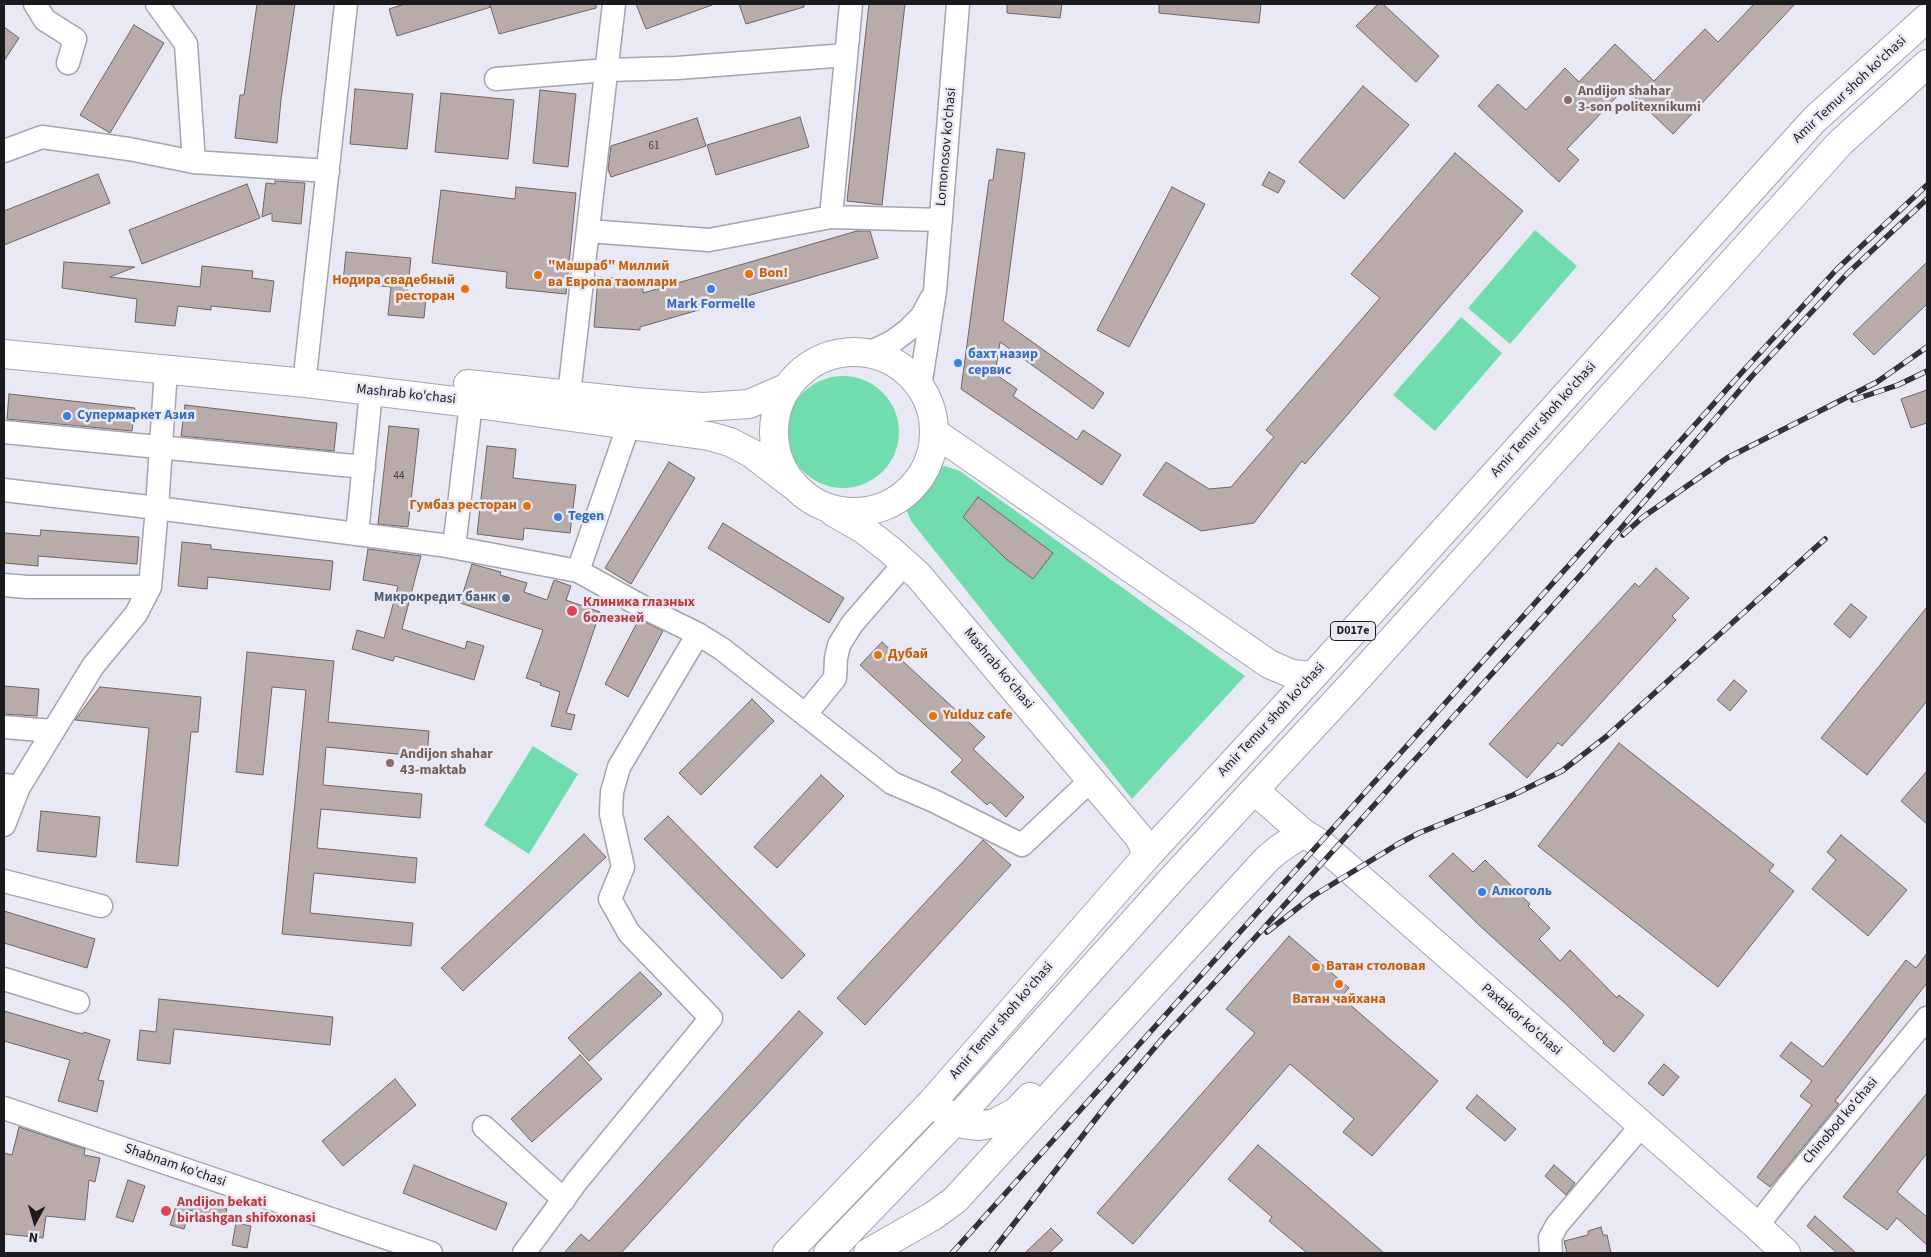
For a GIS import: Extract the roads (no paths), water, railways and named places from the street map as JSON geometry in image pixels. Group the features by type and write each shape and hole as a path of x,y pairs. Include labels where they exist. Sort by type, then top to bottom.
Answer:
{"main road":[{"name":"Amir Temur shoh ko'chasi","path":"787,1253 932,1102 1146,857 1313,676 1814,120 1927,18"},
{"name":"D017e","path":"828,1253 955,1121 1354,682 1840,142 1927,64"},
{"name":"Mashrab ko'chasi","path":"4,335 634,402 703,407 749,404 788,387"},
{"name":"Mashrab ko'chasi","path":"793,485 779,462 774,437 776,410 788,387 803,370 823,358 846,353 868,354 888,360 900,367 920,387 930,408 934,432 930,458 918,481 899,499 875,510 849,512 823,506"},
{"name":"Mashrab ko'chasi","path":"4,354 166,369 471,403 709,436 730,442 752,453 807,497 863,529 905,563 939,599 1139,837 1144,844 1146,857"},
{"path":"934,432 1269,664 1292,674 1313,676"},
{"name":"Paxtakor ko'chasi","path":"1254,790 1303,833 1321,844 1786,1253"},
{"path":"932,1102 955,1121 979,1126 996,1124 1016,1112 1267,842 1280,836 1303,833"},
{"path":"868,1253 933,1216 955,1200 1267,859 1303,833"}],"street":[{"path":"35,4 45,20 75,39 68,63"},
{"path":"157,4 186,44 194,162"},
{"path":"306,366 346,4"},
{"path":"569,394 614,4"},
{"path":"831,217 851,4"},
{"name":"Lomonosov koʻchasi","path":"920,387 935,291 958,4"},
{"path":"496,79 607,70 677,68 846,54"},
{"path":"4,151 42,137 129,149 194,162 328,171"},
{"path":"588,231 709,240 831,217 941,220"},
{"path":"868,354 892,342 918,320 935,291"},
{"path":"4,825 12,786 53,731 93,666 136,614 150,588 166,369"},
{"path":"357,534 371,392"},
{"path":"454,547 471,403"},
{"path":"578,571 629,424"},
{"path":"4,432 364,467"},
{"path":"4,490 454,547 578,571 643,607 698,634 722,649 892,783 934,801 1022,845 1092,780"},
{"path":"806,714 836,678 836,658 839,645 852,624 905,563"},
{"path":"4,585 27,587 150,588"},
{"path":"524,1253 564,1200 711,1018 629,933 610,899 624,867 611,814 612,792 619,768 698,634"},
{"path":"4,727 53,731"},
{"path":"4,881 101,906"},
{"path":"4,979 78,1002"},
{"name":"Chinobod ko'chasi","path":"1757,1226 1927,1018"},
{"name":"Shabnam ko'chasi","path":"4,1108 431,1253"},
{"path":"1551,1253 1550,1238 1557,1225 1642,1125"},
{"path":"484,1127 564,1200"}],"railway":[{"path":"952,1253 1744,370 1837,269 1927,185"},
{"path":"991,1253 1109,1102 1162,1039 1586,569 1752,376 1847,274 1927,199"},
{"path":"1623,535 1643,517 1727,458 1877,382 1927,347"},
{"path":"1853,400 1898,385 1927,371"},
{"path":"1267,932 1313,896 1398,844 1419,833 1513,795 1562,771 1607,736 1825,539"}],"place":[{"name":"Andijon shahar 3-son politexnikumi","path":"1568,100"},
{"name":"Bon!","path":"749,274"},
{"name":"\"Машраб\" Миллий ва Европа таомлари","path":"538,275"},
{"name":"Нодира свадебный ресторан","path":"465,289"},
{"name":"Mark Formelle","path":"711,289"},
{"name":"бахт назир сервис","path":"958,363"},
{"name":"Супермаркет Азия","path":"67,416"},
{"name":"Гумбаз ресторан","path":"527,506"},
{"name":"Tegen","path":"558,517"},
{"name":"Микрокредит банк","path":"506,598"},
{"name":"Клиника глазных болезней","path":"572,611"},
{"name":"Дубай","path":"878,655"},
{"name":"Yulduz cafe","path":"933,716"},
{"name":"Andijon shahar 43-maktab","path":"390,763"},
{"name":"Алкоголь","path":"1482,892"},
{"name":"Ватан столовая","path":"1316,967"},
{"name":"Ватан чайхана","path":"1339,984"},
{"name":"Аndijon bekati birlashgan shifoxonasi","path":"166,1211"}]}
